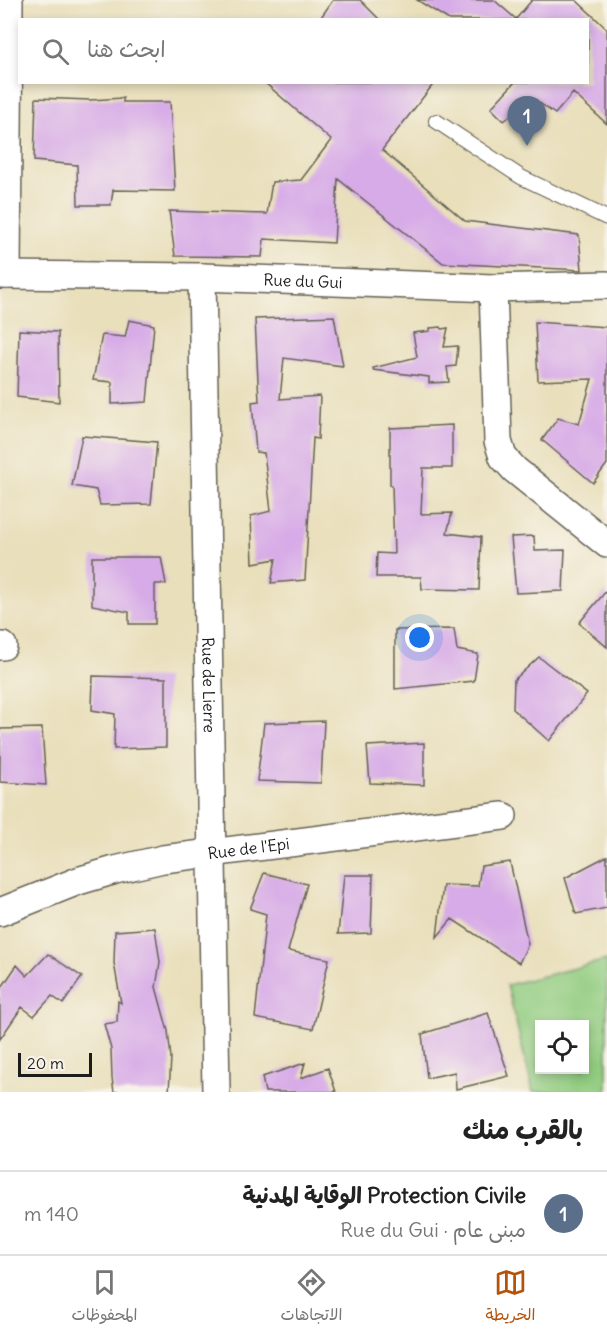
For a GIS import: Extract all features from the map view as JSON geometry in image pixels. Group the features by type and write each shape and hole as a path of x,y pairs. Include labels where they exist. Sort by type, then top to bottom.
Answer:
{"street":[{"path":"4,275 9,0"},
{"name":"Rue du Gui","path":"4,275 202,276 493,288 607,285"},
{"name":"Rue de Lierre","path":"202,276 216,1092"},
{"path":"493,288 498,441 503,457 515,470 607,544"},
{"name":"Rue de l'Epi","path":"0,912 78,881 163,859 503,816"}],"lane":[{"path":"436,121 521,177 607,218"}],"green space":[{"path":"607,960 607,1092 533,1092 507,985"}],"building":[{"path":"333,0 360,0 378,18 320,18"},
{"path":"417,0 494,0 515,18 446,18"},
{"path":"532,0 576,0 607,29 607,124 573,93 555,114 531,97 504,121 491,108 513,84 589,84 589,18 517,18"},
{"path":"266,84 433,84 382,150 465,221 579,235 582,270 443,263 338,179 334,243 264,239 262,257 175,256 169,211 267,214 272,182 301,180 331,140"},
{"path":"36,98 90,100 123,98 123,102 170,102 175,191 113,190 111,205 78,205 77,165 34,161"},
{"path":"334,316 343,366 284,358 280,399 320,396 318,439 313,438 305,580 271,583 276,559 253,563 251,516 271,511 264,453 256,452 252,402 259,401 255,319"},
{"path":"129,320 154,325 147,402 112,404 112,382 93,380 102,335 125,337"},
{"path":"535,322 607,327 607,464 593,483 542,440 558,418 579,424 592,379 538,381"},
{"path":"441,327 442,329 448,328 444,347 458,346 456,366 447,367 449,382 429,383 429,377 373,370 373,368 417,357 413,333"},
{"path":"19,330 58,332 59,402 17,397"},
{"path":"452,425 452,468 423,468 421,514 452,513 447,533 481,537 479,590 422,589 421,577 376,577 377,553 394,554 392,485 390,485 390,428"},
{"path":"82,436 157,442 151,504 100,505 96,490 72,486"},
{"path":"534,536 535,551 565,550 563,591 516,593 511,537"},
{"path":"92,557 161,557 166,584 155,584 155,624 129,624 129,612 92,605"},
{"path":"607,590 607,647 579,623"},
{"path":"454,629 457,650 478,654 474,681 395,689 395,630"},
{"path":"539,657 587,694 549,741 513,709 514,680"},
{"path":"93,676 166,678 166,747 114,749 115,714 92,710"},
{"path":"324,721 321,783 257,781 264,723"},
{"path":"42,728 46,785 0,782 0,729"},
{"path":"424,743 424,785 370,783 367,746"},
{"path":"607,856 607,908 576,914 565,878"},
{"path":"510,862 528,944 519,963 452,919 437,937 443,885 478,886 481,866"},
{"path":"264,873 307,884 288,951 329,959 313,1029 255,1018 266,914 250,909"},
{"path":"344,875 373,875 371,933 338,934"},
{"path":"155,928 160,962 156,987 168,1031 171,1058 169,1092 114,1092 111,1049 104,1024 117,1022 118,1001 121,1003 114,963 115,931"},
{"path":"48,954 82,977 63,1004 52,996 34,1016 22,1007 0,1039 0,990 17,965 27,976"},
{"path":"488,1013 509,1076 456,1089 455,1072 427,1078 422,1034"},
{"path":"305,1063 301,1078 328,1068 336,1092 265,1092 262,1077"}],"place":[{"name":"Protection Civile الوقاية المدنية","path":"527,146"}]}
